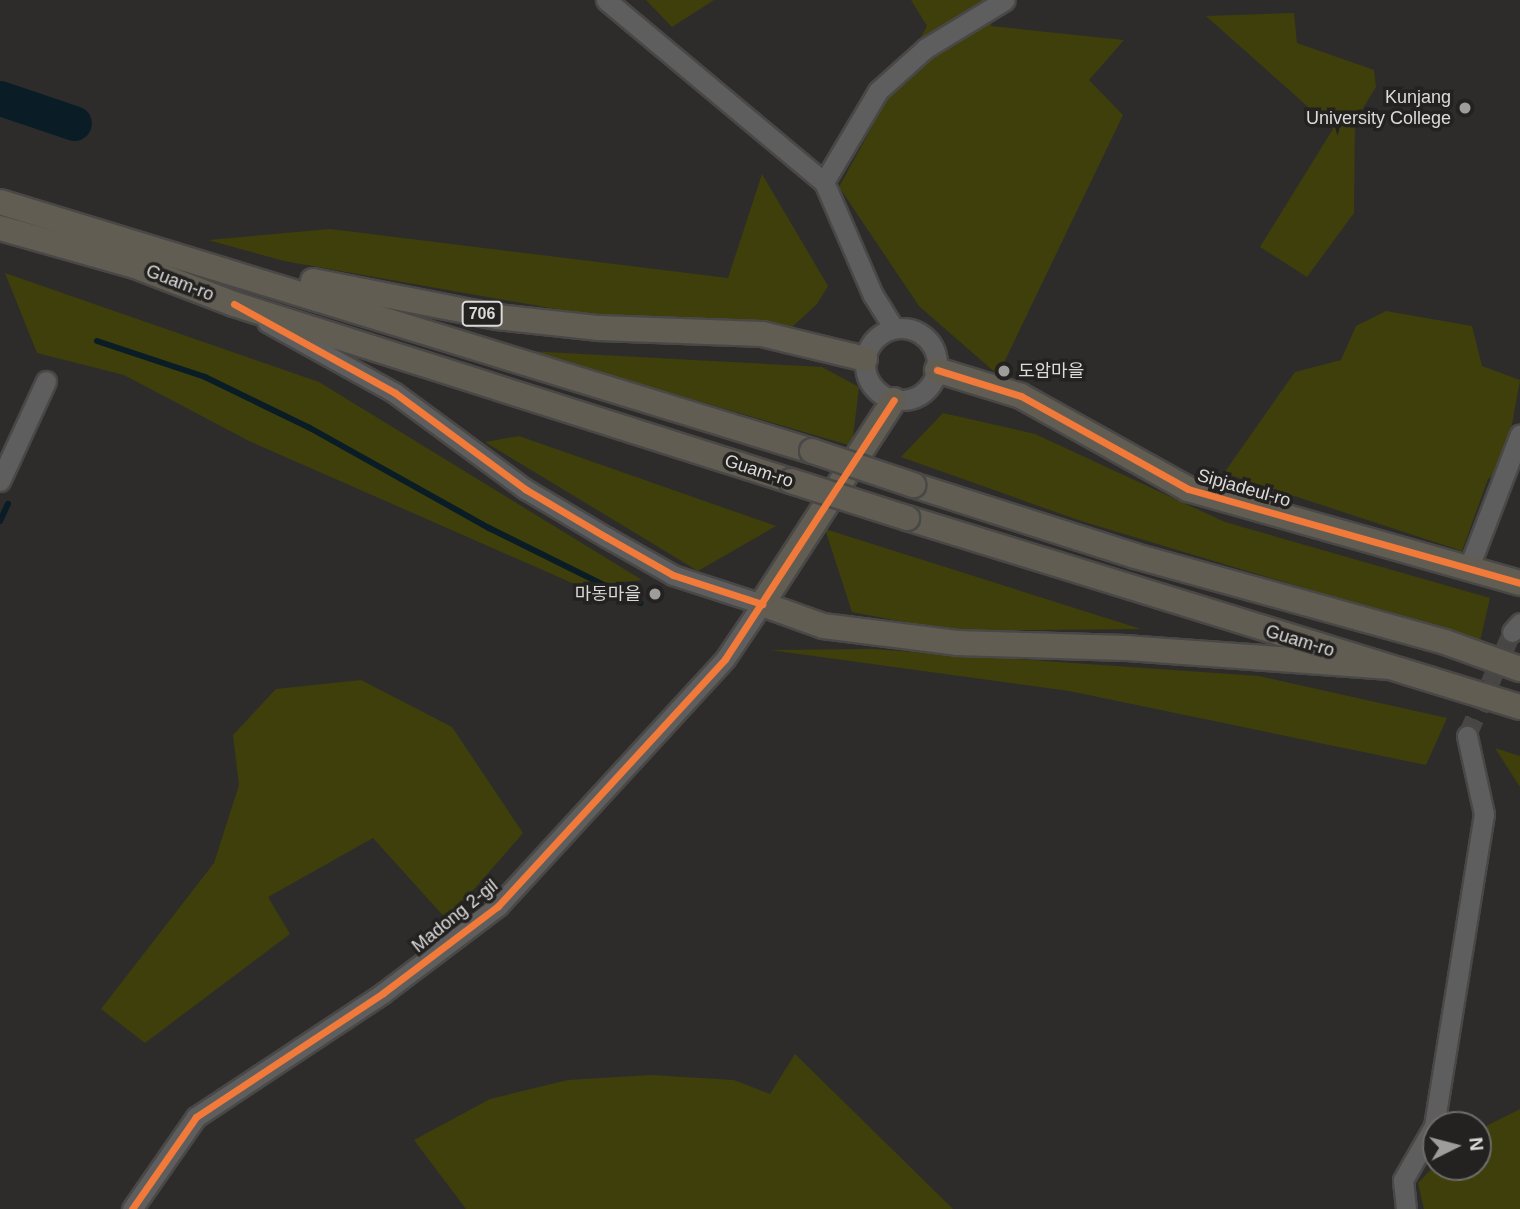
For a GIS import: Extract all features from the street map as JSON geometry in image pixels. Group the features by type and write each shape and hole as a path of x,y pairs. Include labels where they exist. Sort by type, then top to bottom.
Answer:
{"main road":[{"name":"Guam-ro","path":"0,202 105,232 812,451 1135,556 1445,642 1520,669"},
{"name":"Guam-ro","path":"0,228 135,266 234,304 907,518 1520,707"},
{"name":"706","path":"105,232 369,294 497,317 599,328 762,334 864,359"},
{"name":"Sipjadeul-ro","path":"937,370 1021,396 1188,489 1520,583"},
{"path":"894,400 762,604 823,626 957,643 1126,648 1388,667"}],"street":[{"path":"606,0 824,182 873,295 894,328"},
{"path":"824,182 851,143 878,91 926,48 1005,0"},
{"path":"234,304 395,393 524,489 606,537 673,575 762,604"},
{"path":"894,328 906,328 927,338 937,359 937,370 917,397 894,400 875,390 864,359 874,338 894,328"},
{"path":"0,481 46,381"},
{"path":"1469,567 1520,434"},
{"name":"Madong 2-gil","path":"132,1209 196,1117 351,1015 498,906 725,659 762,604"},
{"path":"1406,1209 1402,1180 1434,1126 1484,814 1467,736"}],"shaded area":[{"path":"646,0 714,0 672,27"},
{"path":"911,0 993,0 991,26 1124,40 1089,80 1123,115 998,375 919,306 839,187 927,26"},
{"path":"1294,13 1297,43 1374,70 1376,87 1355,121 1354,213 1307,277 1260,247 1333,129 1206,16"},
{"path":"762,174 828,286 817,304 791,328 584,314 284,261 208,240 330,229 728,278"},
{"path":"5,273 319,382 642,580 579,586 249,441 124,375 37,353"},
{"path":"1386,311 1472,326 1482,366 1520,380 1504,468 1488,479 1462,551 1224,473 1295,372 1341,360 1356,326"},
{"path":"527,351 822,367 859,387 852,446"},
{"path":"943,413 1035,434 1225,522 1490,598 1480,641 1081,521 901,457"},
{"path":"519,436 776,526 698,571 485,442"},
{"path":"825,529 1141,629 951,631 852,612"},
{"path":"872,649 1259,676 1447,718 1426,765 1069,691 770,650"},
{"path":"361,680 452,727 523,833 447,920 373,838 268,897 290,934 145,1043 101,1009 214,863 239,785 233,735 276,689"},
{"path":"1495,748 1520,756 1520,787"},
{"path":"795,1054 953,1209 466,1209 414,1140 490,1099 568,1080 651,1075 734,1080 770,1094"},
{"path":"1520,1109 1520,1209 1424,1209 1418,1183 1422,1179 1422,1181 1492,1181 1492,1123"}],"waterway":[{"path":"0,98 74,123"},
{"path":"97,341 205,377 310,428 489,528 640,603"},
{"path":"0,521 8,504"}],"tunnel":[{"path":"1467,736 1512,632"}],"cycle path":[{"path":"234,304 395,393 525,489 606,537 673,575 762,604"},
{"path":"937,370 1021,396 1188,489 1520,583"},
{"path":"132,1209 196,1117 383,993 498,906 725,659 894,400"}],"place":[{"name":"Kunjang University College","path":"1465,108"},
{"name":"도암마을","path":"1004,371"},
{"name":"마동마을","path":"655,594"}]}
